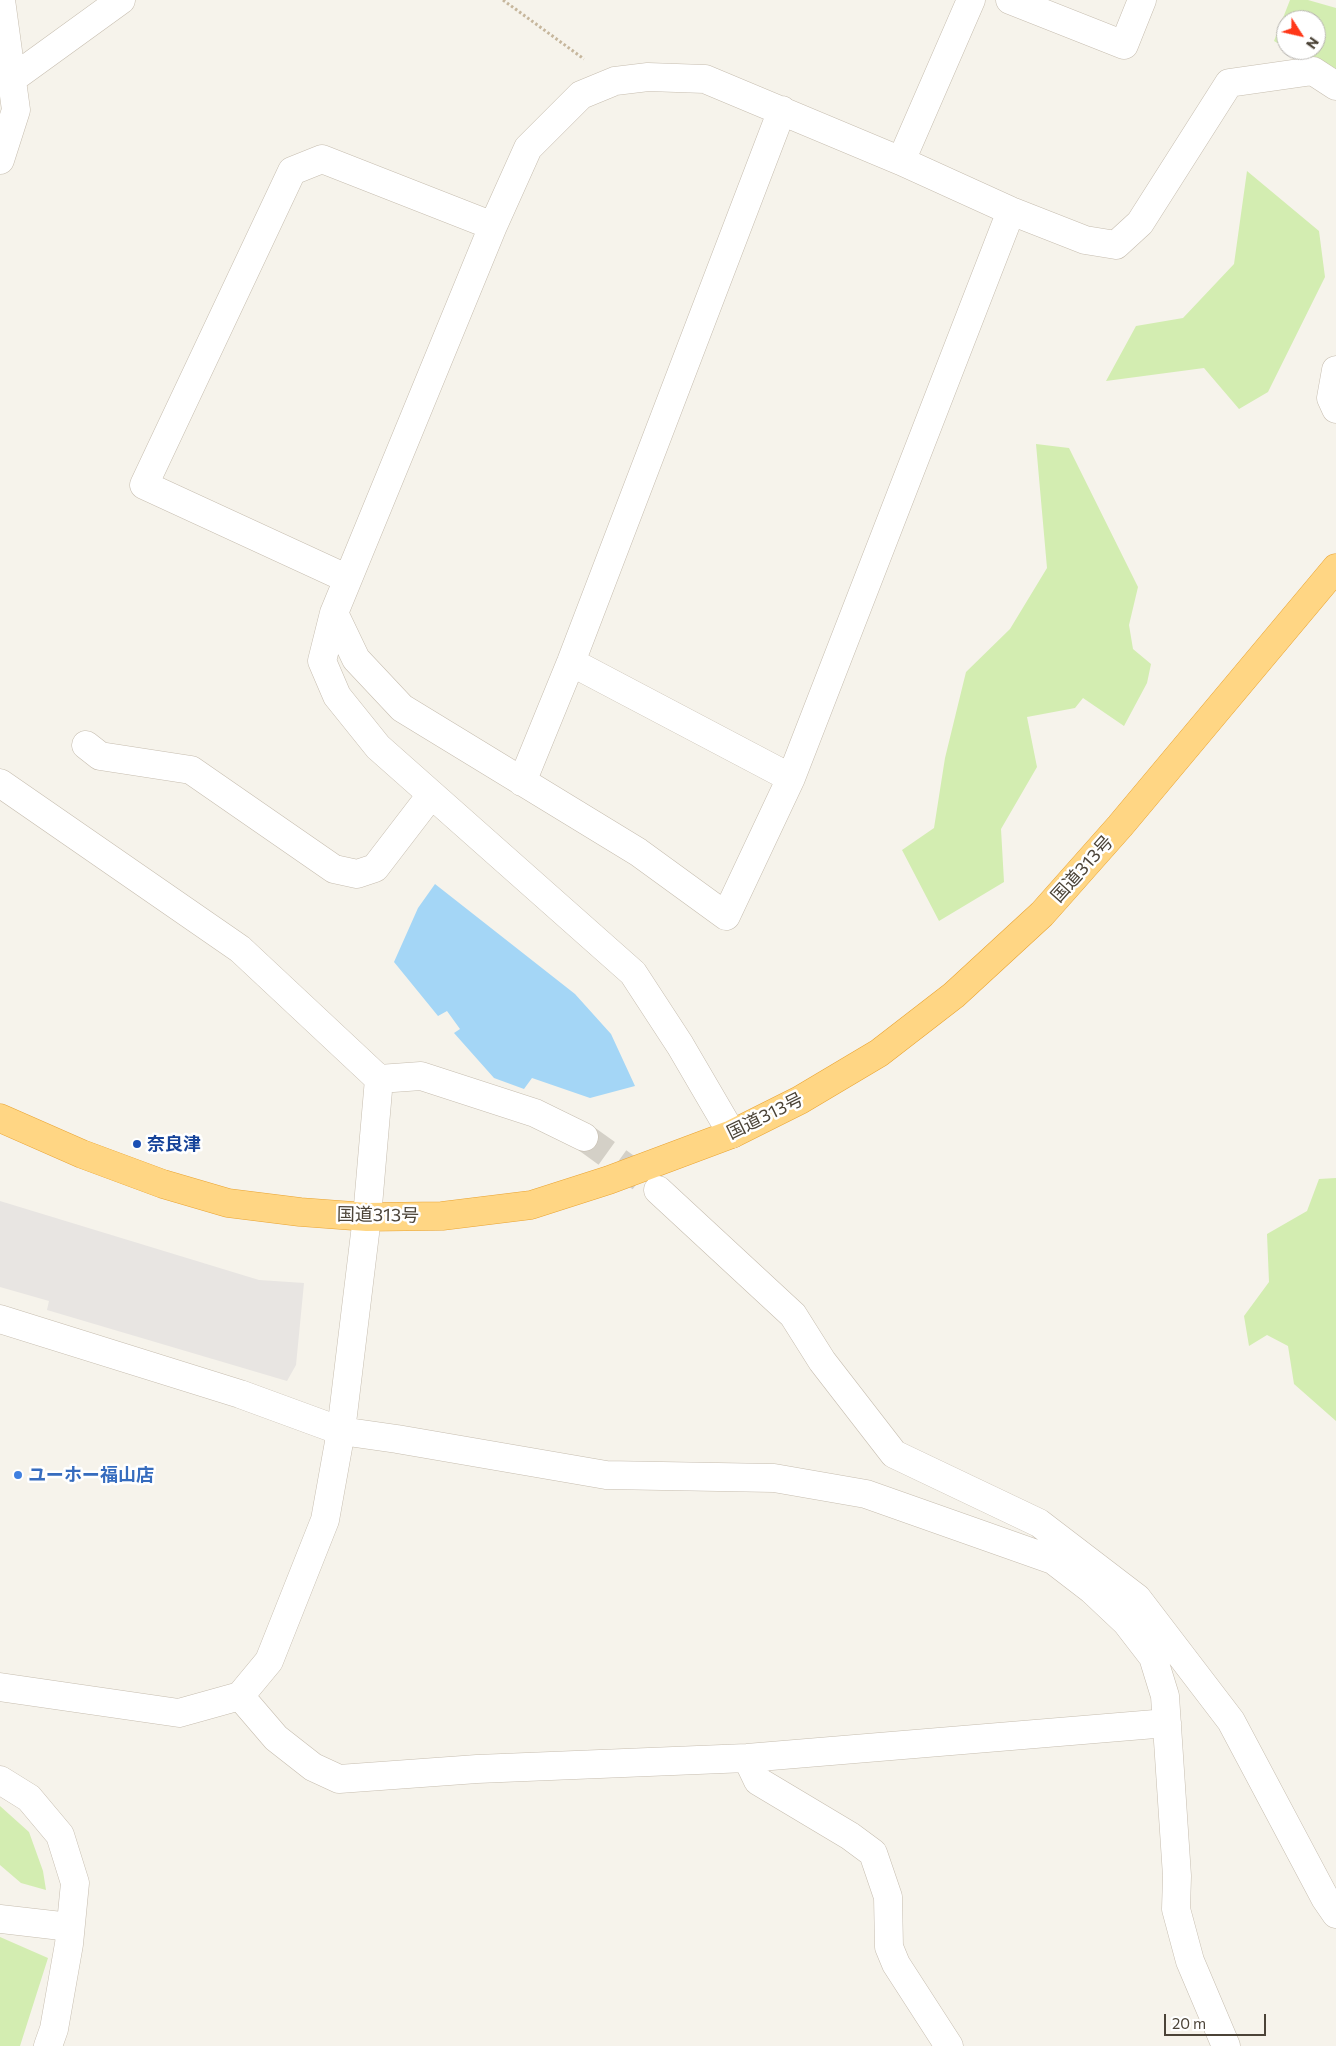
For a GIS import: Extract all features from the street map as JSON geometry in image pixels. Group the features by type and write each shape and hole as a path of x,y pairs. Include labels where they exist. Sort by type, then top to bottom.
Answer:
{"highway":[{"name":"国道313号","path":"0,1118 163,1184 228,1203 300,1212 367,1217 442,1216 531,1205 610,1180 732,1134 800,1100 879,1053 954,995 1042,914 1120,826 1336,568"}],"street":[{"path":"0,160 16,110 1,0"},
{"path":"12,79 121,0"},
{"path":"901,161 971,0"},
{"path":"1010,0 1124,45 1142,0"},
{"path":"732,1134 680,1045 633,973 378,747 337,696 322,661 334,613 348,578 493,226 528,148 581,95 615,81 648,76 705,79 1085,240 1116,245 1140,223 1229,82 1313,71 1336,86"},
{"path":"522,782 782,110"},
{"path":"348,578 144,485 292,171 322,159 493,226"},
{"path":"334,613 356,659 402,708 638,852 726,916 791,778 1011,210"},
{"path":"1336,370 1331,398 1336,409"},
{"path":"570,662 791,778"},
{"path":"86,745 100,756 191,770 334,869 357,874 375,868 431,794"},
{"path":"0,783 240,949 379,1079 421,1076 535,1113 584,1137"},
{"path":"0,1687 179,1713 240,1696 269,1661 325,1520 341,1431 367,1217 379,1079"},
{"path":"658,1190 793,1315 822,1361 894,1454 1039,1523 1137,1598 1231,1721 1316,1881 1336,1914"},
{"path":"0,1319 240,1394 341,1431 606,1475 774,1478 876,1497 1053,1560 1126,1622 1153,1657 1165,1696 1178,1876 1176,1909 1190,1961 1226,2046"},
{"path":"240,1696 276,1738 313,1767 339,1778 477,1769 747,1758 1166,1723"},
{"path":"747,1758 758,1781 850,1836 873,1853 888,1897 889,1947 896,1964 949,2046"},
{"path":"0,1780 29,1798 60,1835 75,1883 69,1944 54,2029 48,2046"},
{"path":"0,1919 70,1927"}],"path":[{"path":"503,0 615,81"}],"green space":[{"path":"1290,0 1308,0 1336,8 1336,76 1308,60 1326,60 1326,10 1286,10"},
{"path":"1247,171 1319,231 1325,277 1268,392 1239,409 1204,368 1106,381 1136,326 1183,318 1234,264"},
{"path":"1036,444 1069,448 1138,587 1129,625 1133,649 1151,664 1147,683 1124,726 1083,698 1075,708 1027,717 1037,767 1001,829 1004,882 939,921 902,850 934,828 945,758 966,672 1010,629 1047,568"},
{"path":"1336,1178 1336,1421 1294,1384 1288,1346 1267,1335 1249,1346 1244,1316 1269,1282 1267,1234 1307,1211 1319,1179"},
{"path":"0,1806 29,1832 43,1871 46,1890 21,1883 0,1865"},
{"path":"0,1937 48,1958 20,2046 0,2046"}],"shaded area":[{"path":"0,1201 259,1280 304,1283 296,1365 287,1381 47,1310 49,1301 0,1287"}],"water":[{"path":"435,884 575,994 611,1034 635,1086 590,1098 532,1078 524,1089 494,1078 454,1033 460,1029 447,1011 438,1016 394,962 418,908"}],"tunnel":[{"path":"584,1137 648,1183"}],"place":[{"name":"奈良津","path":"137,1144"},
{"name":"ユーホー福山店","path":"18,1475"}]}
